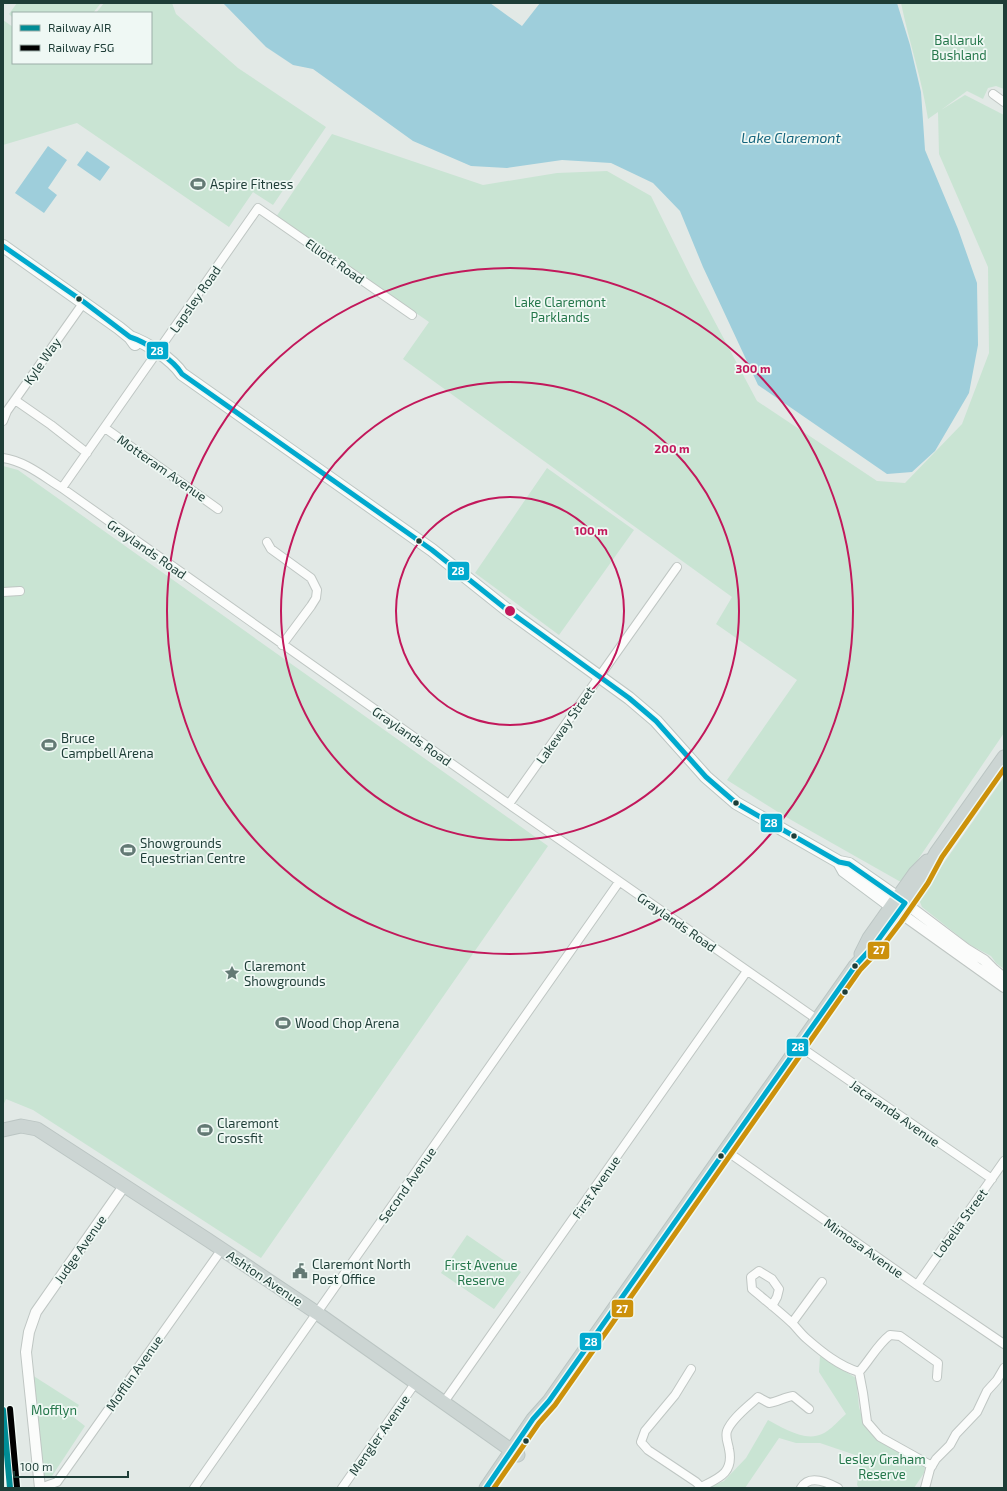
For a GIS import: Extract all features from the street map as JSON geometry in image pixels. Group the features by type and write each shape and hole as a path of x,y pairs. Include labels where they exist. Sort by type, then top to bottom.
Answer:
{"main road":[{"path":"3,246 84,302 130,337 135,344 156,356 174,372 182,374 432,550 506,609 600,677 650,715 706,777 736,802 839,862 844,871 898,905"},
{"path":"487,1488 539,1423 549,1401 855,966 868,938 922,879 936,853 1004,758"},
{"name":"Ashton Avenue","path":"3,1130 21,1126 37,1130 222,1249 317,1313 515,1452"},
{"path":"495,1488 515,1452"}],"street":[{"path":"993,94 1004,102"},
{"name":"Elliott Road","path":"258,208 412,315"},
{"name":"Lapsley Road","path":"62,488 156,356 258,208"},
{"name":"Kyle Way","path":"3,421 15,400 84,302"},
{"path":"15,400 51,425 87,453"},
{"name":"Motteram Avenue","path":"105,428 218,509"},
{"name":"Graylands Road","path":"3,458 12,459 34,470 62,488 282,645 818,1020"},
{"path":"267,542 271,549 311,578 316,585 317,590 316,598 311,606 282,645"},
{"name":"Lakeway Street","path":"509,804 677,567"},
{"path":"3,592 20,591"},
{"name":"Second Avenue","path":"194,1488 619,882"},
{"path":"898,905 966,950 984,960 1004,978"},
{"path":"898,905 1004,987"},
{"name":"First Avenue","path":"444,1402 747,971"},
{"name":"Jacaranda Avenue","path":"799,1046 992,1180"},
{"name":"Mimosa Avenue","path":"725,1150 916,1285 1004,1344"},
{"name":"Lobelia Street","path":"916,1285 992,1180 1004,1161"},
{"name":"Judge Avenue","path":"40,1488 26,1352 28,1332 36,1312 124,1186"},
{"name":"Mofflin Avenue","path":"40,1488 57,1482 222,1249"},
{"path":"792,1323 822,1282"},
{"path":"772,1306 829,1357 850,1369 859,1372"},
{"path":"859,1372 882,1340 890,1335 900,1336 938,1364 937,1377"},
{"path":"926,1488 930,1469 936,1459 950,1445 956,1434 977,1412 987,1391 997,1380 1004,1368"},
{"path":"691,1369 674,1395 645,1431 642,1442 648,1450 696,1482 702,1488 722,1477 728,1467 730,1458 727,1431 738,1415 758,1397 769,1403 778,1402 787,1397 793,1396 809,1409"},
{"path":"859,1372 864,1393 867,1422 880,1437 932,1466"},
{"name":"Mengler Avenue","path":"342,1488 416,1382"},
{"path":"801,1488 803,1485 814,1480 826,1482 838,1488"}],"green space":[{"path":"17,3 101,3 94,12 12,12 12,17 9,14"},
{"path":"104,3 172,3 176,14 238,68 326,127 273,205 253,192 229,227 77,123 3,145 3,20 12,26 12,64 152,64 152,12 97,12"},
{"name":"Lake Claremont Parklands","path":"901,3 1004,3 1004,89 996,86 988,88 983,99 967,91 941,110 965,95 1004,115 1004,733 906,877 902,881 899,881 786,817 727,780 797,680 716,624 732,597 403,359 429,322 276,217 332,134 483,185 557,173 607,171 651,196 691,277 757,401 877,481 905,483 962,424 989,353 988,267 939,154 938,112 928,119"},
{"name":"Claremont Showgrounds","path":"3,466 18,470 548,846 261,1258 33,1110 6,1099 3,1106"},
{"path":"547,468 634,530 559,635 475,573"},
{"path":"1004,777 1004,969 996,963 991,956 970,945 922,907 920,897"},
{"name":"First Avenue Reserve","path":"467,1235 521,1272 494,1309 441,1273"},
{"name":"Lesley Graham Reserve","path":"820,1356 856,1378 859,1407 865,1427 876,1438 911,1457 925,1468 924,1473 914,1488 859,1488 857,1485 861,1457 820,1443 796,1443 779,1438 745,1488 707,1488 724,1481 746,1458 768,1420 794,1433 815,1436 828,1430 846,1414 819,1372"},
{"name":"Mofflyn","path":"32,1375 79,1405 72,1416 85,1426 52,1476 42,1477"}],"water":[{"name":"Lake Claremont","path":"223,3 490,3 522,26 540,3 897,3 910,45 921,92 925,150 958,229 977,283 978,345 969,393 935,451 912,472 887,474 758,385 703,267 680,211 653,183 611,163 562,160 507,168 471,166 413,141 313,69 293,65 266,47"},
{"path":"48,146 67,160 48,188 57,195 44,213 15,193"},
{"path":"87,151 110,167 100,181 77,165"}],"rail line":[{"name":"FSG","path":"10,1409 17,1487"},
{"name":"AIR","path":"3,1410 10,1488"}],"transit line":[{"name":"28","path":"3,246 84,302 130,337 144,343 166,357 182,374 432,550 506,609 629,698 656,721 706,777 736,803 839,862 849,864 905,903"},
{"name":"27","path":"494,1488 539,1423 555,1405 860,970 882,947 901,922 928,883 942,857 1004,769"},
{"name":"28","path":"486,1488 533,1419 549,1401 855,966 876,943 905,903"}],"place":[{"name":"Aspire Fitness","path":"198,184"},
{"name":"Bruce Campbell Arena","path":"49,745"},
{"name":"Showgrounds Equestrian Centre","path":"128,850"},
{"name":"Claremont Showgrounds","path":"232,973"},
{"name":"Wood Chop Arena","path":"283,1023"},
{"name":"Claremont Crossfit","path":"205,1130"},
{"name":"Claremont North Post Office","path":"300,1271"}],"park label":[{"name":"Ballaruk Bushland","path":"959,48"}]}
